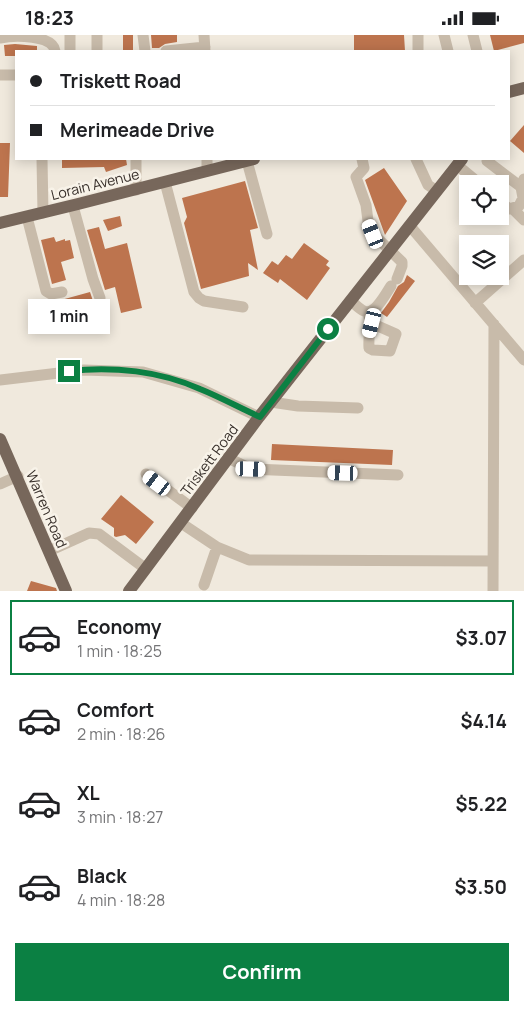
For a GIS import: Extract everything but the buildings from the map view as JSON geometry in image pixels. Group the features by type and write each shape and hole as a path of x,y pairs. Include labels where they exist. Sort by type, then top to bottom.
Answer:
{"main road":[{"path":"510,91 524,88"},
{"name":"Lorain Avenue","path":"0,223 165,182 207,165 251,160"},
{"name":"Triskett Road","path":"128,591 271,402 459,162"},
{"name":"Warren Road","path":"0,439 18,476 66,591"}],"street":[{"path":"70,35 70,50"},
{"path":"97,35 97,50"},
{"path":"143,35 145,50"},
{"path":"186,50 205,49 204,35"},
{"path":"418,35 418,50"},
{"path":"444,35 448,50"},
{"path":"473,35 477,50"},
{"path":"0,37 43,37 53,44 55,50"},
{"path":"0,75 15,75"},
{"path":"42,160 44,213"},
{"path":"136,160 136,190"},
{"path":"251,160 267,234"},
{"path":"351,301 363,311 374,310 394,283 402,266 402,262 373,234 368,221 366,205 356,177 364,168 362,160"},
{"path":"416,160 428,185 437,191"},
{"path":"487,161 523,190 519,206 509,209"},
{"path":"459,162 471,175"},
{"path":"165,182 194,292 204,301 243,307"},
{"path":"73,206 100,298"},
{"path":"512,208 524,220"},
{"path":"27,217 46,291 51,294 62,292"},
{"path":"410,226 524,360"},
{"path":"475,303 524,260"},
{"path":"368,312 372,323"},
{"path":"493,591 494,324"},
{"path":"0,380 84,370 143,371 199,388 260,417"},
{"path":"271,402 298,406 358,408"},
{"path":"228,459 251,469 398,475"},
{"path":"146,474 192,508"},
{"path":"0,484 18,476"},
{"path":"181,523 217,547 249,560 493,561"},
{"path":"49,551 89,533 99,534 146,569"},
{"path":"204,585 217,547"}],"route":[{"path":"69,371 143,371 199,388 260,417 328,329"}]}
